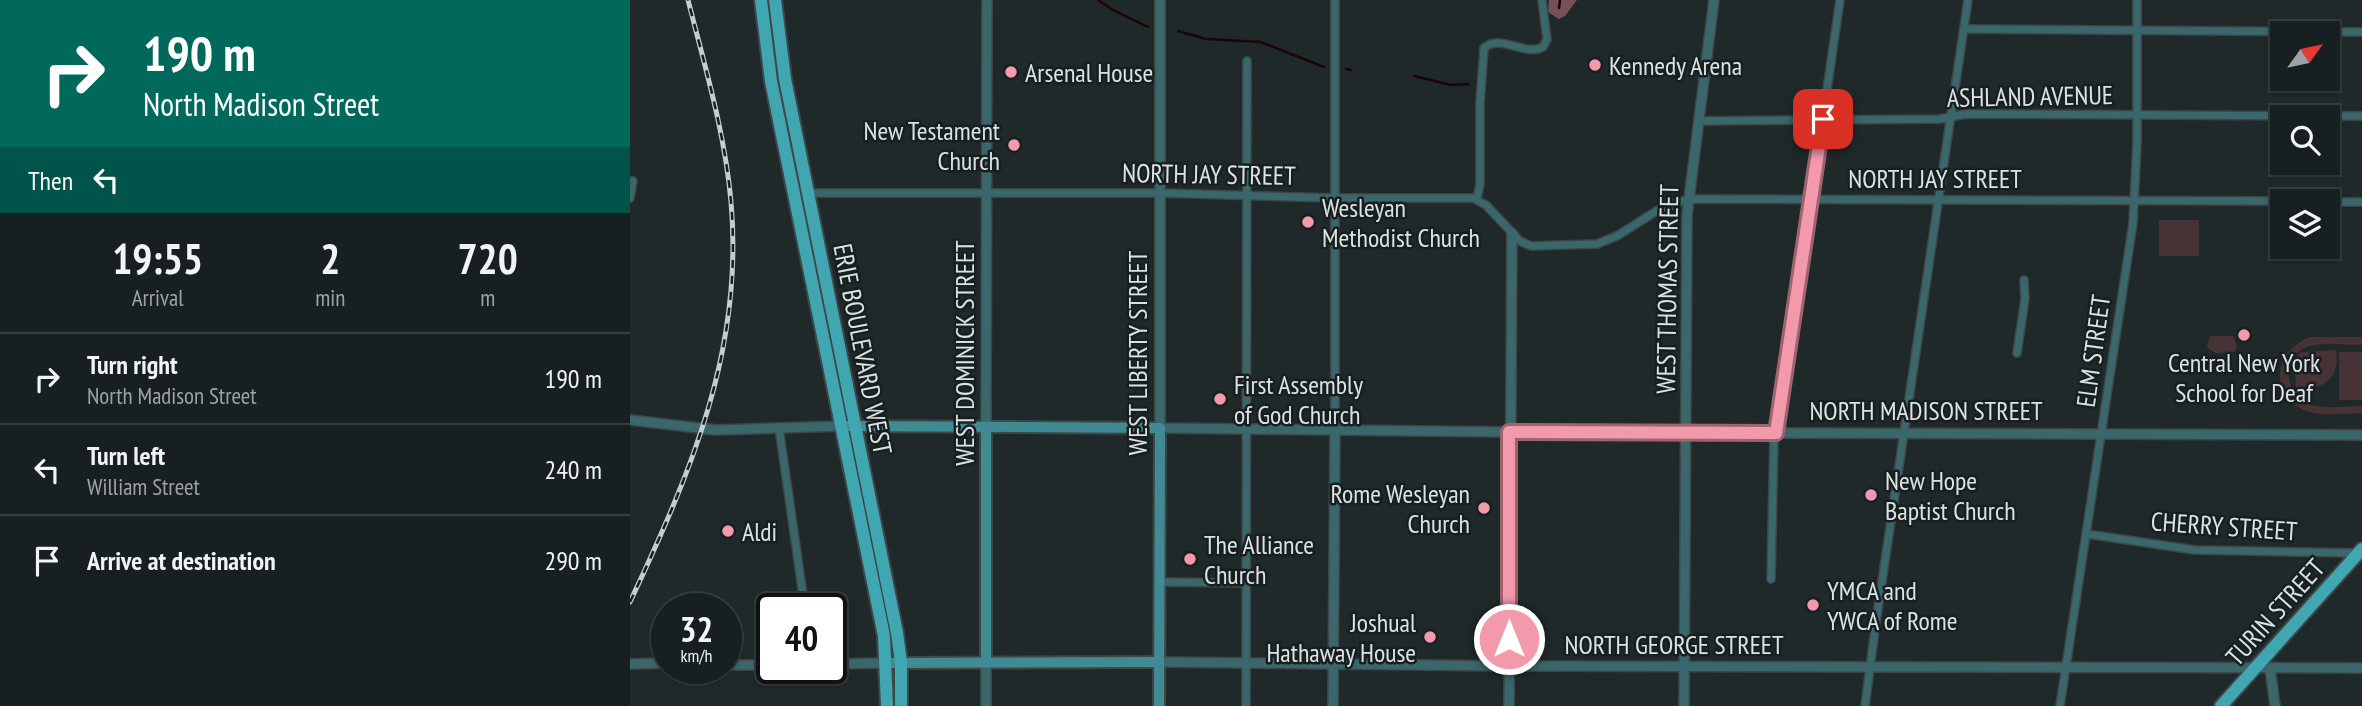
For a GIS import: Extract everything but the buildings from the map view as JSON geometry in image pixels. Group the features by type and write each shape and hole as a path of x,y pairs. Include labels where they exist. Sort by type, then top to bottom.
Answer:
{"main road":[{"name":"ERIE BOULEVARD WEST","path":"761,0 771,81 884,636 887,706"},
{"name":"ERIE BOULEVARD WEST","path":"775,0 785,79 857,427 901,662 901,706"},
{"name":"NORTH MADISON STREET","path":"842,426 1160,428"},
{"name":"WEST DOMINICK STREET","path":"986,428 986,662"},
{"name":"WEST LIBERTY STREET","path":"1158,706 1160,428"},
{"name":"TURIN STREET","path":"2221,706 2360,551"},
{"name":"NORTH GEORGE STREET","path":"886,663 1159,662"}],"street":[{"name":"WEST DOMINICK STREET","path":"986,428 987,0"},
{"name":"WEST LIBERTY STREET","path":"1160,0 1160,428"},
{"path":"1333,706 1335,0"},
{"path":"1477,199 1480,184 1480,103 1484,48 1496,42 1532,50 1543,47 1547,39 1542,0"},
{"name":"WEST THOMAS STREET","path":"1685,706 1688,199 1714,0"},
{"path":"1771,579 1773,447 1840,0"},
{"path":"1866,706 1968,0"},
{"name":"ELM STREET","path":"2060,706 2135,200 2137,0"},
{"path":"1964,29 2362,32"},
{"path":"1246,706 1247,61"},
{"name":"ASHLAND AVENUE","path":"1698,121 1940,119 1965,114 2362,116"},
{"path":"630,198 631,181"},
{"name":"NORTH JAY STREET","path":"794,193 1161,194 1477,199 1520,241 1531,246 1597,244 1617,236 1658,210 1688,199 2270,201"},
{"path":"2340,202 2362,202"},
{"path":"1509,706 1512,233"},
{"path":"2017,353 2025,299 2024,280"},
{"path":"630,419 716,430 842,426"},
{"path":"779,428 803,593"},
{"name":"NORTH MADISON STREET","path":"1160,428 1246,431 2362,435"},
{"name":"CHERRY STREET","path":"2087,534 2195,550 2360,551"},
{"path":"1159,582 1247,583"},
{"name":"WEST DOMINICK STREET","path":"986,662 986,706"},
{"name":"NORTH GEORGE STREET","path":"1159,662 1870,668 2362,668"},
{"path":"630,664 651,663"},
{"path":"847,664 886,663"},
{"path":"2270,668 2274,706"}],"shaded area":[{"path":"1549,0 1577,0 1565,16 1559,19 1548,12"},
{"path":"2159,220 2199,220 2199,256 2159,256"},
{"path":"2210,336 2233,336 2237,346 2234,352 2216,353 2210,350 2207,346"},
{"path":"2311,337 2362,337 2362,345 2320,344 2299,352 2290,366 2290,383 2294,391 2299,398 2313,405 2362,406 2362,413 2312,413 2294,404 2285,395 2280,373 2283,362 2299,343"},
{"path":"2336,350 2336,368 2328,381 2306,389 2296,389 2295,358 2301,352"},
{"path":"2339,352 2362,352 2362,400 2339,400"}],"waterway":[{"path":"1098,0 1148,27"},
{"path":"1559,8 1560,0"},
{"path":"1178,31 1206,39 1261,42 1324,67"},
{"path":"1346,69 1351,70"},
{"path":"1414,76 1451,85 1469,84"}],"railway":[{"path":"630,602 692,457 721,359 729,308 733,256 728,176 714,100 688,0"}],"place":[{"name":"Kennedy Arena","path":"1595,65"},
{"name":"Arsenal House","path":"1011,72"},
{"name":"New Testament Church","path":"1014,145"},
{"name":"Wesleyan Methodist Church","path":"1308,222"},
{"name":"Central New York School for Deaf","path":"2244,335"},
{"name":"First Assembly of God Church","path":"1220,399"},
{"name":"New Hope Baptist Church","path":"1871,495"},
{"name":"Rome Wesleyan Church","path":"1484,508"},
{"name":"Aldi","path":"728,531"},
{"name":"The Alliance Church","path":"1190,559"},
{"name":"YMCA and YWCA of Rome","path":"1813,605"},
{"name":"Joshual Hathaway House","path":"1430,637"}],"route":[{"path":"1509,639 1509,432 1776,433 1823,119"}]}
